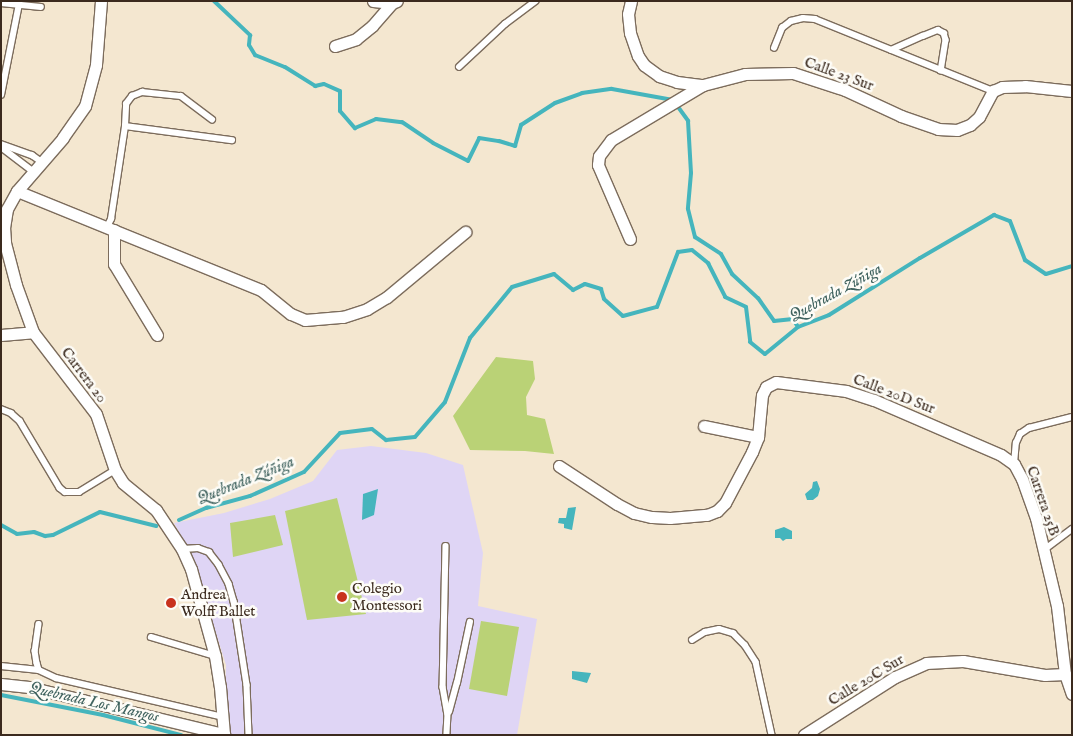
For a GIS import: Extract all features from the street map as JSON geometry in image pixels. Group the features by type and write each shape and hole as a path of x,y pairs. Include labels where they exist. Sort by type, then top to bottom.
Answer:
{"street":[{"name":"Carrera 20","path":"101,1 96,65 85,106 76,122 16,191 7,209 4,227 5,243 16,285 33,332 96,414 114,470 123,483 156,510 182,549 198,590 215,656 224,734"},
{"path":"373,1 395,2"},
{"name":"Calle 23 Sur","path":"630,1 628,14 630,33 638,56 644,65 659,76 677,82 704,85 745,74 793,73 846,90 900,116 928,126 938,129 957,130 979,117 993,91"},
{"path":"335,46 356,39 372,26 395,2"},
{"path":"630,239 598,165 599,156 612,140 704,85"},
{"path":"993,91 1008,86 1072,91"},
{"path":"16,191 261,290 291,314 306,320 343,317 367,309 387,297 465,232"},
{"path":"111,229 114,264 157,335"},
{"path":"1,335 33,332"},
{"name":"Calle 20D Sur","path":"559,466 634,513 670,518 707,515 717,511 725,503 758,437 762,395 766,386 776,382 846,391 874,400 1001,455 1014,464"},
{"path":"704,426 758,437"},
{"name":"Carrera 25B","path":"1014,464 1022,479 1044,550 1057,606 1065,674 1072,694"},
{"name":"Calle 20C Sur","path":"804,735 895,677 926,663 963,661 1045,675 1065,674"},
{"path":"1,684 28,687 224,734"}],"lane":[{"path":"459,67 505,24 535,1"},
{"path":"1,3 40,7"},
{"path":"1,95 19,4"},
{"path":"774,48 782,28 791,21 803,18 816,19 993,91"},
{"path":"891,50 938,30 944,33 946,40 940,71"},
{"path":"111,229 125,126 126,104 132,96 142,92 181,96 212,119"},
{"path":"125,126 232,140"},
{"path":"1,146 32,155 42,162"},
{"path":"1,146 34,172"},
{"path":"1,409 11,413 20,421 60,488 65,492 79,492 114,470"},
{"path":"1014,464 1016,443 1020,434 1029,428 1072,417"},
{"path":"1044,550 1072,529"},
{"path":"446,546 443,687 448,714 447,735"},
{"path":"182,549 198,548 209,552 219,565 229,584 234,601 247,685 249,735"},
{"path":"448,714 457,683 470,622"},
{"path":"39,670 35,651 40,624"},
{"path":"692,640 705,632 719,629 732,633 745,644 756,662 772,735"},
{"path":"151,637 215,656"},
{"path":"1,666 39,670 56,678 223,717"}],"shaded area":[{"name":"Colegio Montessori","path":"371,446 426,453 463,465 483,553 478,606 537,619 517,735 229,735 225,691 226,665 191,554 174,523 224,513 270,499 313,481 337,450"}],"green space":[{"path":"496,357 533,361 535,379 526,397 527,415 545,419 554,454 525,451 470,450 453,416"},
{"path":"337,498 366,614 307,620 285,511"},
{"path":"275,515 283,545 233,557 230,523"},
{"path":"481,621 519,627 507,696 469,689"}],"water":[{"path":"817,481 820,489 818,496 813,500 807,500 805,494 812,488 813,482"},
{"path":"378,489 374,515 362,520 363,494"},
{"path":"576,507 572,530 564,528 564,524 558,523 559,518 566,518 568,508"},
{"path":"784,527 792,531 792,539 783,541 780,538 775,538 775,530"},
{"path":"572,671 591,673 587,683 572,679"}],"waterway":[{"path":"214,1 250,35 249,45 255,55 285,67 315,86 324,84 340,91 340,111 355,128 376,119 402,122 433,143 468,161 479,138 515,146 521,125 555,103 582,93 612,89 673,100 688,121 691,173 688,209 695,237 721,254 732,274 758,298 774,321 793,319 798,327"},
{"name":"Quebrada Zúñiga","path":"179,520 206,508 250,496 304,472 340,433 372,429 386,440 415,437 445,402 470,338 512,287 554,274 573,290 585,284 601,289 604,299 623,316 657,307 678,252 692,250 708,263 725,297 746,307 750,342 765,354 798,327 829,315 920,258 994,215 1010,221 1025,260 1046,274 1072,266"},
{"name":"Quebrada Zúñiga","path":"1,525 17,534 34,532 45,536 53,535 100,512 156,526"},
{"name":"Quebrada Los Mangos","path":"1,695 103,715 181,735"}],"place":[{"name":"Colegio Montessori","path":"342,597"},
{"name":"Andrea Wolff Ballet","path":"171,603"}]}
